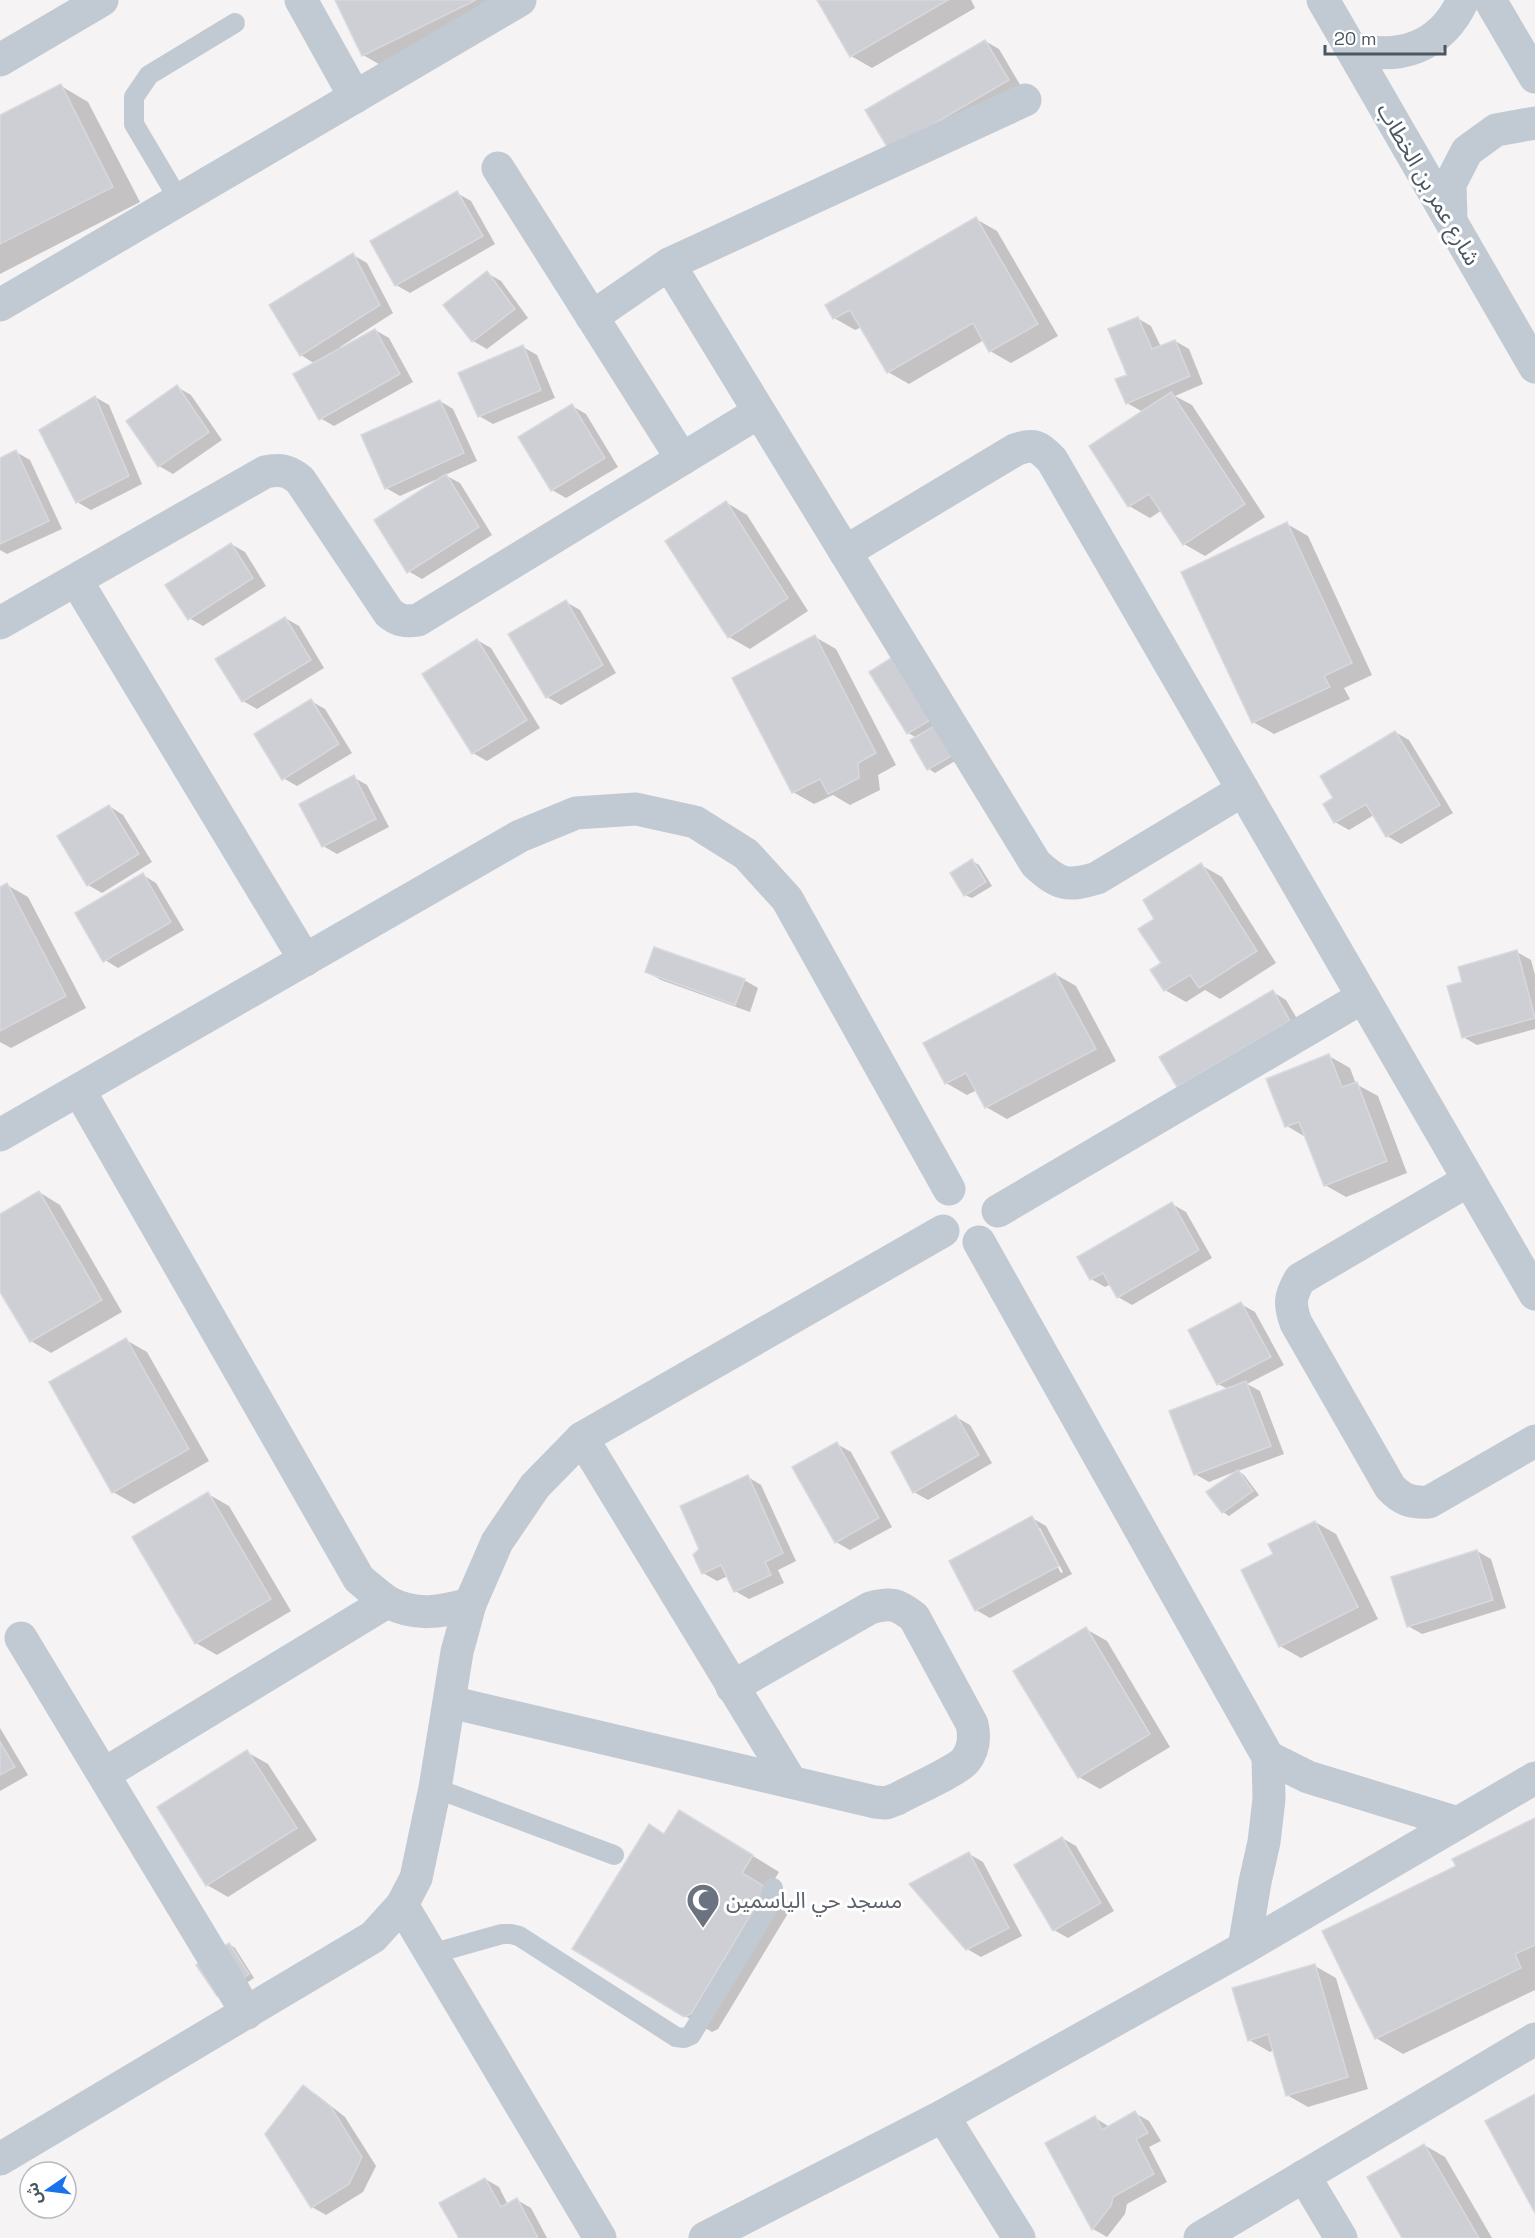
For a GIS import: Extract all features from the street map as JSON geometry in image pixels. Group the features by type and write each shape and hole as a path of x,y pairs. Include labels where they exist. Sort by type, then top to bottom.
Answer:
{"street":[{"path":"0,60 102,0"},
{"path":"300,0 355,97"},
{"path":"0,305 520,0"},
{"name":"شارع عمر بن الخطاب","path":"1323,0 1535,367"},
{"path":"1351,48 1369,53 1388,54 1407,51 1425,44 1441,33 1454,18 1463,0"},
{"path":"1490,0 1535,77"},
{"path":"592,317 669,264 1025,100"},
{"path":"1451,221 1450,184 1467,151 1496,130 1535,123"},
{"path":"498,168 682,459"},
{"path":"669,264 1036,864 1053,880 1075,884 1097,878 1243,790"},
{"path":"0,623 265,472 277,469 290,472 300,480 388,613 397,620 408,622 418,620 759,412"},
{"path":"845,552 1015,450 1029,445 1042,449 1052,460 1535,1294"},
{"path":"75,580 305,960"},
{"path":"0,1136 520,836 576,813 636,809 695,822 746,854 787,899 949,1189"},
{"path":"998,1211 1363,997"},
{"path":"79,1090 359,1578 387,1602 414,1611 442,1612 470,1604"},
{"path":"1469,1180 1300,1279 1292,1292 1291,1308 1296,1323 1390,1487 1400,1497 1414,1503 1429,1502 1535,1441"},
{"path":"974,1183 986,1189 994,1198 998,1211 998,1220 994,1230 979,1242 969,1244 950,1238 943,1231 938,1220 938,1208 942,1198 949,1189 961,1184 974,1183"},
{"path":"0,2159 373,1937 402,1905 416,1878 423,1848 457,1652 470,1604 503,1532 535,1486 582,1438 943,1231"},
{"path":"979,1242 1268,1757 1269,1799 1264,1842 1244,1948"},
{"path":"582,1438 791,1782"},
{"path":"104,1774 387,1602"},
{"path":"450,1702 886,1803 963,1762 973,1745 972,1724 914,1617 901,1607 885,1604 870,1608 732,1687"},
{"path":"21,1638 247,2013"},
{"path":"1268,1757 1308,1777 1458,1823"},
{"path":"705,2238 943,2116 1244,1948 1535,1778"},
{"path":"402,1905 600,2238"},
{"path":"1200,2238 1535,2039"},
{"path":"943,2116 1019,2238"},
{"path":"1304,2176 1341,2238"}],"lane":[{"path":"179,200 134,124 134,97 150,75 235,23"},
{"path":"435,1788 614,1855"},
{"path":"431,1953 502,1934 519,1936 676,2037 684,2038 691,2035 767,1910 773,1888"}],"building":[{"path":"335,0 476,0 362,56"},
{"path":"817,0 948,0 850,57"},
{"path":"985,40 1009,80 889,150 865,110"},
{"path":"61,84 113,187 0,244 0,115"},
{"path":"457,191 483,236 395,286 370,241"},
{"path":"976,217 1038,324 989,352 973,323 887,373 850,310 833,319 825,305"},
{"path":"353,253 380,305 300,356 269,305"},
{"path":"487,271 515,309 472,342 443,305"},
{"path":"1138,317 1152,349 1175,340 1190,376 1126,404 1115,379 1127,375 1108,329"},
{"path":"375,329 400,374 319,420 293,374"},
{"path":"523,345 541,390 478,417 458,373"},
{"path":"177,385 209,432 158,467 126,421"},
{"path":"1171,392 1245,504 1183,545 1149,494 1128,507 1089,446"},
{"path":"95,396 129,476 76,503 39,430"},
{"path":"440,400 464,453 385,489 361,435"},
{"path":"572,404 605,458 551,491 518,437"},
{"path":"16,450 49,521 0,544 0,458"},
{"path":"446,474 479,527 407,573 374,520"},
{"path":"726,501 788,598 728,638 665,541"},
{"path":"1287,522 1352,663 1324,676 1330,687 1252,723 1181,572"},
{"path":"231,543 253,578 188,620 165,585"},
{"path":"566,600 603,665 546,698 508,634"},
{"path":"285,617 311,660 242,702 215,659"},
{"path":"815,635 876,753 858,763 859,778 828,794 820,779 792,793 732,678"},
{"path":"477,639 527,720 472,754 422,674"},
{"path":"891,658 930,720 907,734 869,672"},
{"path":"311,699 339,744 282,780 254,734"},
{"path":"938,724 955,754 927,770 910,740"},
{"path":"1395,731 1440,805 1386,837 1366,804 1334,823 1323,804 1333,798 1320,776"},
{"path":"354,775 376,819 322,847 299,804"},
{"path":"109,805 139,854 87,886 57,836"},
{"path":"972,859 986,882 964,896 950,873"},
{"path":"1201,863 1257,951 1199,988 1190,975 1164,991 1150,970 1161,963 1138,929 1154,919 1143,900"},
{"path":"143,873 171,922 103,962 75,913"},
{"path":"7,883 66,996 0,1031 0,887"},
{"path":"654,947 745,979 735,1005 645,972"},
{"path":"1517,950 1535,1018 1462,1038 1447,986 1462,982 1458,967"},
{"path":"1055,973 1096,1049 985,1108 966,1073 945,1084 923,1043"},
{"path":"1273,990 1290,1021 1177,1087 1159,1057"},
{"path":"1329,1054 1342,1087 1357,1082 1387,1161 1324,1186 1299,1122 1285,1127 1266,1079"},
{"path":"39,1191 102,1300 30,1342 0,1292 0,1214"},
{"path":"1172,1202 1199,1250 1117,1298 1103,1273 1090,1280 1077,1257"},
{"path":"1241,1302 1271,1357 1217,1385 1188,1330"},
{"path":"126,1338 189,1449 112,1493 49,1382"},
{"path":"1246,1381 1271,1446 1194,1475 1169,1411"},
{"path":"956,1415 979,1455 913,1493 891,1452"},
{"path":"837,1442 879,1518 835,1543 792,1467"},
{"path":"1238,1470 1253,1491 1222,1513 1206,1492"},
{"path":"748,1475 783,1553 765,1562 771,1575 734,1592 721,1565 702,1574 693,1555 699,1549 680,1506"},
{"path":"208,1492 271,1599 195,1644 132,1537"},
{"path":"1032,1516 1059,1566 975,1611 949,1561"},
{"path":"1315,1521 1358,1607 1279,1647 1241,1570 1273,1554 1268,1544"},
{"path":"1477,1550 1493,1600 1407,1627 1391,1577"},
{"path":"1086,1627 1150,1734 1078,1778 1013,1671"},
{"path":"0,1742 15,1767 0,1775"},
{"path":"247,1750 297,1828 206,1886 157,1807"},
{"path":"679,1810 753,1855 742,1873 767,1888 691,2014 684,2017 572,1949 649,1824 664,1834"},
{"path":"1535,1818 1535,1945 1515,1954 1521,1968 1375,2039 1322,1931 1456,1866 1452,1859"},
{"path":"1062,1837 1101,1903 1053,1931 1014,1865"},
{"path":"969,1852 1009,1928 966,1950 909,1884"},
{"path":"229,1943 249,1974 217,1996 196,1965"},
{"path":"1315,1964 1348,2077 1286,2096 1268,2034 1248,2041 1232,1988"},
{"path":"303,2085 331,2107 362,2157 349,2184 311,2208 265,2134"},
{"path":"1535,2094 1535,2213 1485,2121"},
{"path":"1135,2111 1148,2133 1136,2139 1154,2174 1113,2197 1111,2206 1092,2230 1045,2143 1095,2116 1102,2130"},
{"path":"1424,2144 1479,2238 1402,2238 1367,2177"},
{"path":"485,2178 501,2207 517,2198 538,2238 459,2238 439,2203"}],"place":[{"name":"مسجد حي الياسمين","path":"703,1929"}]}
